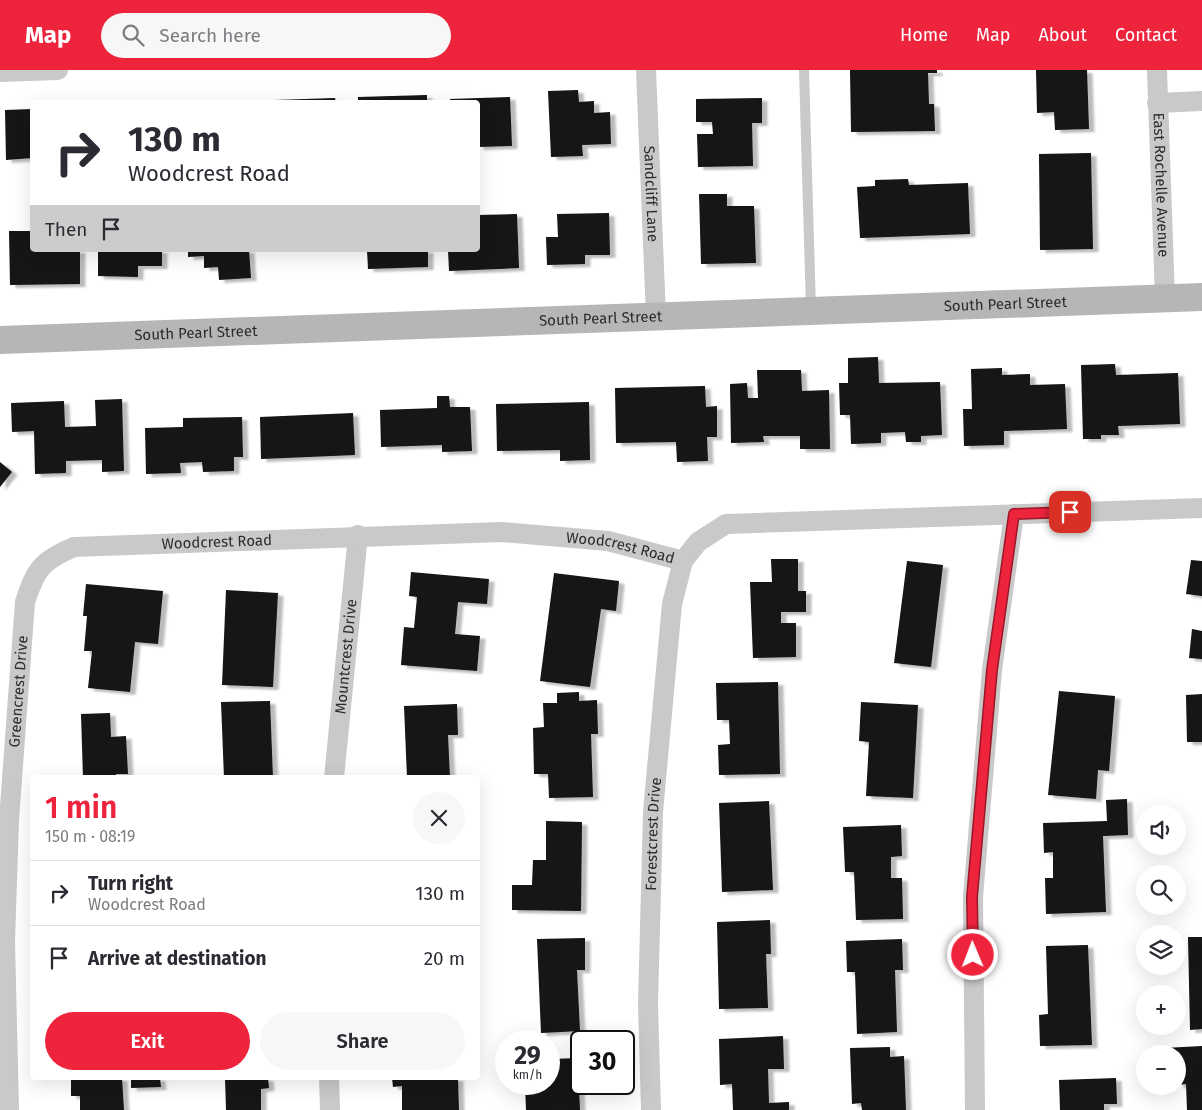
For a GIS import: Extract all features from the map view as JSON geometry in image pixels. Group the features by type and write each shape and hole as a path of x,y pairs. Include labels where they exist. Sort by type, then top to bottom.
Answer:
{"street":[{"path":"0,72 58,70"},
{"name":"Sandcliff Lane","path":"646,70 656,317"},
{"name":"East Rochelle Avenue","path":"1156,70 1165,299"},
{"path":"1157,103 1202,101"},
{"name":"South Pearl Street","path":"0,340 811,310 1202,298"},
{"name":"Woodcrest Road","path":"34,575 52,556 74,547 358,535 501,532 608,541 683,561 698,542 726,524 1202,508"},
{"path":"975,1110 972,897 992,670 1014,514"},
{"name":"Mountcrest Drive","path":"334,775 358,535"},
{"name":"Forestcrest Drive","path":"651,1110 648,1004 653,812 672,604 683,561"},
{"name":"Greencrest Drive","path":"9,1110 5,942 9,820 25,602 34,575"},
{"path":"329,1080 330,1110"}],"lane":[{"path":"804,70 811,310"}],"building":[{"path":"850,70 937,70 937,73 928,73 929,104 934,104 935,131 851,132"},
{"path":"1036,70 1087,70 1089,129 1055,130 1054,112 1037,113"},
{"path":"578,90 579,102 594,101 594,113 610,112 611,144 582,145 583,156 551,157 548,91"},
{"path":"427,95 427,100 358,100 358,97"},
{"path":"510,97 512,146 480,147 480,100 450,99"},
{"path":"335,98 336,100 275,100"},
{"path":"762,98 762,123 752,123 753,166 698,167 697,134 713,134 712,122 696,122 696,99"},
{"path":"30,109 30,158 6,160 5,110"},
{"path":"1091,153 1093,249 1040,250 1039,154"},
{"path":"908,179 909,185 968,183 970,234 860,238 857,187 875,186 875,180"},
{"path":"699,194 727,194 727,206 754,206 756,263 701,264"},
{"path":"609,213 610,255 585,255 585,264 547,265 546,237 558,237 557,214"},
{"path":"517,214 519,268 449,271 448,252 480,252 480,215"},
{"path":"9,231 30,231 30,252 80,252 80,284 10,285"},
{"path":"98,252 162,252 162,266 138,266 138,277 98,276"},
{"path":"188,252 249,252 251,278 219,280 218,267 204,268 204,256 188,257"},
{"path":"367,252 428,252 428,267 368,269"},
{"path":"878,357 879,383 940,382 942,435 921,436 921,442 906,442 905,432 881,433 881,443 851,444 850,415 840,415 839,383 848,383 848,358"},
{"path":"1115,364 1116,375 1178,373 1180,424 1118,426 1119,435 1101,435 1101,439 1083,439 1081,365"},
{"path":"1002,368 1002,375 1030,374 1030,385 1065,384 1067,429 1004,431 1004,445 964,446 963,409 972,409 971,369"},
{"path":"757,370 801,370 802,391 829,390 830,449 800,449 800,436 763,436 764,442 731,443 730,384 747,383 748,398 758,398"},
{"path":"705,386 706,407 717,406 717,437 707,437 708,461 677,462 676,442 616,443 615,388"},
{"path":"437,396 449,396 450,407 470,407 472,451 442,452 442,445 381,447 380,410 437,408"},
{"path":"122,399 124,471 102,472 102,460 66,461 66,473 35,474 34,431 12,432 11,403 64,401 65,427 96,426 95,400"},
{"path":"589,402 590,460 560,461 560,450 497,451 496,404"},
{"path":"353,413 355,455 261,459 260,417"},
{"path":"242,417 243,457 234,457 234,471 203,472 202,462 180,463 181,473 146,474 145,428 183,427 183,418"},
{"path":"0,462 12,472 0,487"},
{"path":"771,559 798,559 798,591 806,591 806,612 781,612 781,623 796,623 796,657 753,658 750,582 772,582"},
{"path":"1191,560 1202,561 1202,596 1186,594"},
{"path":"907,561 943,565 931,667 894,663"},
{"path":"411,572 489,579 487,604 458,602 455,634 480,636 477,671 401,665 404,627 414,628 417,597 409,596"},
{"path":"554,573 619,581 616,611 601,609 590,687 540,681"},
{"path":"86,584 163,591 158,644 135,642 130,692 88,688 92,651 84,651 87,616 83,616"},
{"path":"226,590 278,593 273,687 222,685"},
{"path":"1192,629 1202,631 1202,659 1189,658"},
{"path":"778,682 780,774 719,775 718,745 730,744 729,720 717,720 716,683"},
{"path":"1059,691 1115,696 1109,771 1098,770 1096,799 1048,795"},
{"path":"579,692 579,701 597,700 598,734 591,734 593,797 549,798 548,774 534,774 533,728 544,727 543,703 557,703 557,693"},
{"path":"1202,694 1202,742 1187,742 1186,695"},
{"path":"270,701 273,775 224,775 221,702"},
{"path":"861,702 918,705 913,798 866,796 869,742 859,741"},
{"path":"457,704 458,735 448,735 450,775 407,775 404,706"},
{"path":"110,713 111,737 126,736 128,774 83,775 81,714"},
{"path":"1127,799 1128,835 1103,836 1106,912 1046,914 1045,878 1053,878 1053,852 1044,853 1043,823 1107,821 1106,800"},
{"path":"769,801 773,890 722,892 719,803"},
{"path":"546,821 582,822 581,911 512,910 512,885 532,885 533,860 546,860"},
{"path":"901,825 902,856 891,857 891,878 902,878 903,919 856,920 854,872 845,872 843,827"},
{"path":"770,920 771,954 766,954 768,1008 719,1009 717,922"},
{"path":"1188,937 1202,937 1202,1029 1190,1030"},
{"path":"585,938 585,970 577,970 580,1030 560,1032 560,1030 541,1030 537,939"},
{"path":"902,939 903,970 895,970 897,1032 857,1034 855,972 847,972 846,941"},
{"path":"1088,945 1092,1045 1040,1046 1039,1015 1048,1014 1046,946"},
{"path":"783,1036 784,1069 768,1069 769,1103 789,1102 789,1110 733,1110 732,1084 720,1085 719,1039"},
{"path":"1202,1046 1202,1110 1187,1110 1186,1047"},
{"path":"890,1047 890,1057 904,1056 906,1110 862,1110 861,1103 852,1104 850,1048"},
{"path":"570,1058 570,1095 579,1095 580,1110 526,1110 525,1095 560,1095 560,1059"},
{"path":"1116,1078 1117,1104 1104,1104 1104,1110 1060,1110 1059,1080"},
{"path":"71,1080 122,1080 124,1110 80,1110 80,1096 71,1096"},
{"path":"131,1080 160,1080 161,1087 131,1088"},
{"path":"225,1080 268,1080 269,1088 261,1089 261,1110 226,1110"},
{"path":"392,1080 458,1080 459,1110 402,1110 402,1086 393,1087"}],"route":[{"path":"973,955 972,897 992,670 1014,514 1070,512"}]}
